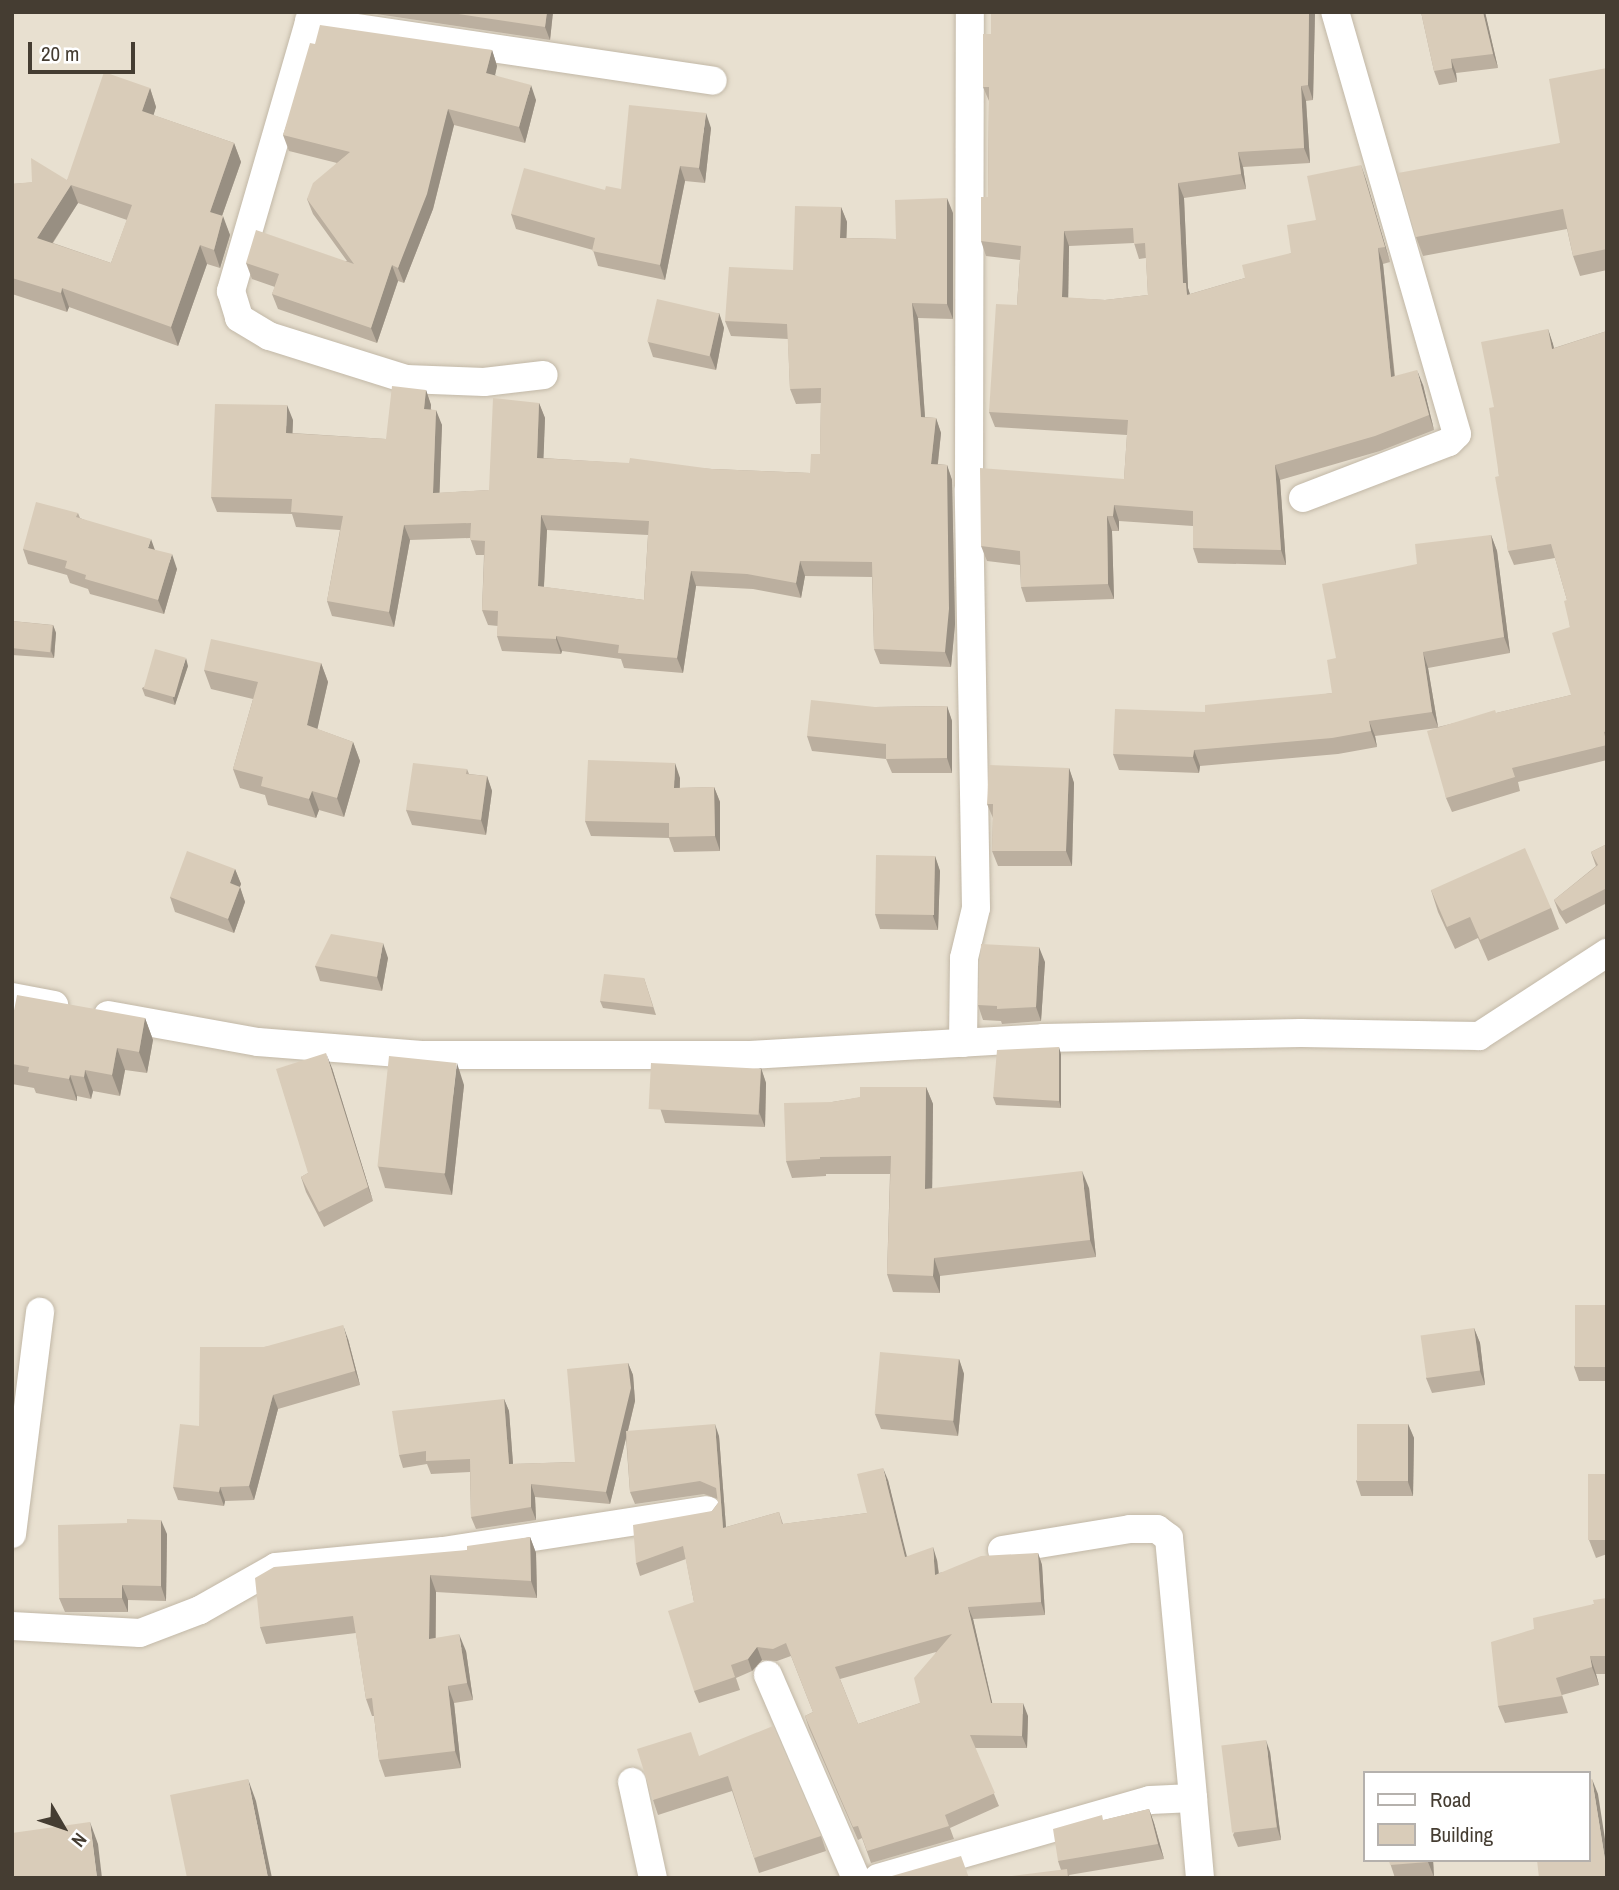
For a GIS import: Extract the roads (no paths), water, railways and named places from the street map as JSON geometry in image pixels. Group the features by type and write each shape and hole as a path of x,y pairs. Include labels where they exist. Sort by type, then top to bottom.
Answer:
{"street":[{"path":"964,1043 964,958 976,908 970,489 970,12"},
{"path":"1303,498 1449,442 1457,434 1335,12"},
{"path":"544,375 484,382 406,379 269,336 239,318 231,291 311,17 713,80"},
{"path":"12,998 258,1042 424,1055 750,1055 964,1043 1301,1033 1479,1036 1607,953"},
{"path":"12,1534 40,1312"},
{"path":"12,1626 140,1633 200,1610 276,1567 443,1551 707,1510"},
{"path":"1002,1550 1130,1530 1157,1529 1170,1538 1200,1878"},
{"path":"768,1675 856,1878"},
{"path":"632,1782 653,1878"},
{"path":"878,1878 1150,1800 1193,1798"}]}
